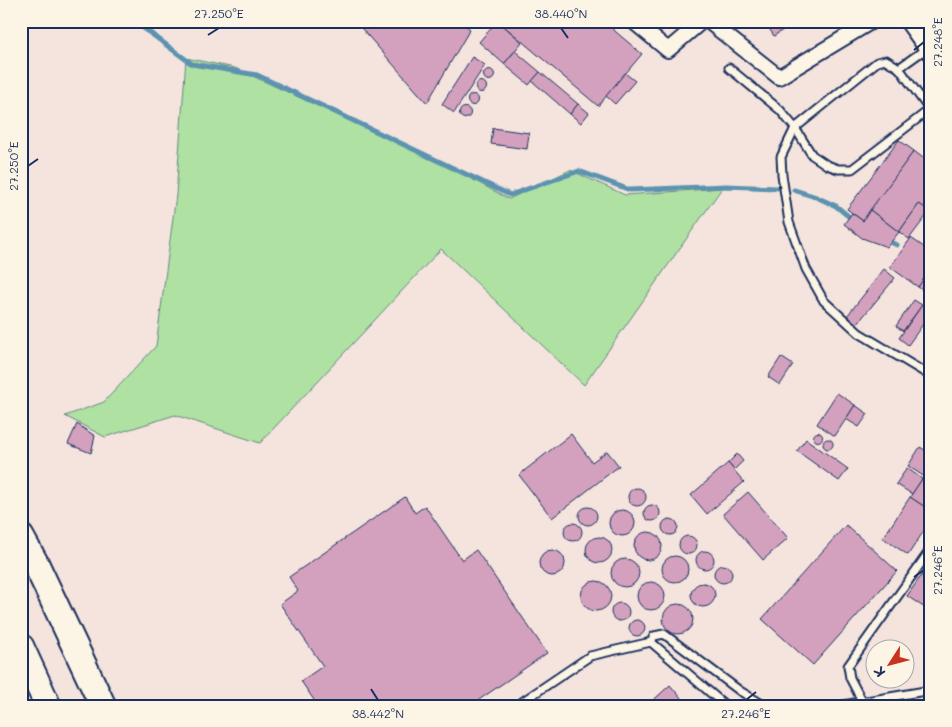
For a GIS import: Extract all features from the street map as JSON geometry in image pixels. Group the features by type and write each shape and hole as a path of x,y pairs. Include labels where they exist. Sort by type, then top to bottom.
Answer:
{"highway":[{"path":"21,537 36,564 103,706"},
{"path":"21,646 48,706"}],"main road":[{"path":"910,21 930,47"}],"street":[{"path":"632,21 668,50 702,21"},
{"path":"708,21 779,78 872,21"}],"lane":[{"path":"899,68 930,47"},
{"path":"729,68 780,110 795,128 812,155 827,165 838,169 852,169 930,111 899,68 886,60 877,62 795,128 781,157 789,222 806,269 824,301 859,333 929,376"},
{"path":"862,701 850,678 848,666 931,549"},
{"path":"651,642 654,636 664,634 740,691 762,704 776,706"},
{"path":"516,706 590,656 651,642"},
{"path":"651,642 726,706"},
{"path":"837,706 931,690"}],"green space":[{"path":"186,58 235,68 438,161 509,199 570,170 625,195 722,188 584,385 441,249 260,443 175,415 105,437 65,416 104,402 156,346 176,195"}],"building":[{"path":"355,21 460,21 470,29 427,103"},
{"path":"497,21 522,42 504,64 479,42"},
{"path":"498,21 603,21 642,54 598,106"},
{"path":"764,21 796,21 774,36"},
{"path":"515,51 540,72 529,85 504,64"},
{"path":"472,57 485,65 454,113 442,104"},
{"path":"487,70 491,70 494,75 493,79 487,80 484,77 484,73"},
{"path":"540,72 578,104 570,114 532,81"},
{"path":"625,73 635,81 615,104 606,96"},
{"path":"479,82 483,82 486,87 485,91 479,92 476,89 476,85"},
{"path":"471,95 475,95 478,100 477,104 471,105 468,102 468,98"},
{"path":"578,104 589,113 581,123 570,114"},
{"path":"463,108 467,108 470,113 469,117 463,118 460,115 460,111"},
{"path":"493,128 529,133 527,149 491,144"},
{"path":"899,140 914,151 863,221 847,209"},
{"path":"914,151 931,164 931,206 928,210 919,204 899,232 870,210"},
{"path":"919,204 930,211 909,239 899,232"},
{"path":"870,210 899,232 887,247 862,238 844,224 852,213 863,221"},
{"path":"911,238 931,252 931,269 918,287 890,267"},
{"path":"884,269 895,278 857,324 847,316"},
{"path":"931,269 931,296 918,287"},
{"path":"914,300 922,305 903,331 896,326"},
{"path":"922,305 931,313 908,345 899,338"},
{"path":"781,357 793,365 780,385 768,377"},
{"path":"837,393 855,405 835,436 817,424"},
{"path":"855,405 868,414 859,427 846,419"},
{"path":"77,424 95,436 91,453 68,444"},
{"path":"818,432 823,437 818,442 813,437"},
{"path":"571,434 592,462 607,451 619,466 552,518 519,475"},
{"path":"806,439 848,469 839,481 797,451"},
{"path":"826,439 830,439 833,444 832,448 826,449 823,446 823,442"},
{"path":"920,447 931,454 931,481 908,466"},
{"path":"737,454 743,461 734,470 728,463"},
{"path":"728,463 744,482 707,514 691,495"},
{"path":"907,468 922,479 912,494 896,484"},
{"path":"922,479 931,484 931,511 910,497"},
{"path":"637,488 643,491 646,497 643,503 637,506 631,503 628,497 631,491"},
{"path":"748,492 788,538 763,560 723,514"},
{"path":"405,497 415,513 425,506 462,560 476,550 547,653 470,706 318,706 301,681 323,666 280,604 298,591 289,577"},
{"path":"910,497 931,511 931,520 908,555 883,538"},
{"path":"649,505 655,505 660,510 658,519 649,521 644,516 644,510"},
{"path":"588,507 594,510 597,516 594,522 588,525 582,522 579,516 582,510"},
{"path":"622,510 631,514 635,523 631,532 622,536 613,532 609,523 613,514"},
{"path":"667,519 673,519 678,524 676,533 667,535 662,530 662,524"},
{"path":"569,523 577,523 582,528 580,539 569,541 564,536 564,528"},
{"path":"846,525 897,571 813,665 762,619"},
{"path":"648,532 658,536 662,546 658,556 648,560 638,556 634,546 638,536"},
{"path":"688,536 694,539 697,545 694,551 688,554 682,551 679,545 682,539"},
{"path":"599,537 608,541 612,550 608,559 599,563 590,559 586,550 590,541"},
{"path":"552,550 562,553 565,563 562,573 552,576 542,573 539,563 542,553"},
{"path":"705,551 711,554 714,560 711,566 705,569 699,566 696,560 699,554"},
{"path":"675,556 684,560 688,569 684,578 675,582 666,578 662,569 666,560"},
{"path":"625,559 635,563 639,573 635,583 625,587 615,583 611,573 615,563"},
{"path":"931,562 931,612 907,596"},
{"path":"719,565 727,565 732,570 730,581 719,583 714,578 714,570"},
{"path":"596,581 607,585 611,596 607,607 596,611 585,607 581,596 585,585"},
{"path":"651,582 661,586 665,596 661,606 651,610 641,606 637,596 641,586"},
{"path":"703,583 708,584 714,590 714,600 708,606 703,607 698,606 692,600 691,595 692,590 698,584"},
{"path":"620,603 626,606 629,612 626,618 620,621 614,618 611,612 614,606"},
{"path":"678,604 689,608 693,619 689,630 678,634 667,630 663,619 667,608"},
{"path":"637,620 643,622 645,628 643,634 637,636 631,634 629,628 631,622"},
{"path":"670,685 688,706 647,706"}],"waterway":[{"path":"134,21 192,64 257,75 510,195 579,171 630,190 726,186 777,188"},
{"path":"794,190 836,206 853,220"},
{"path":"885,240 897,245"}]}
